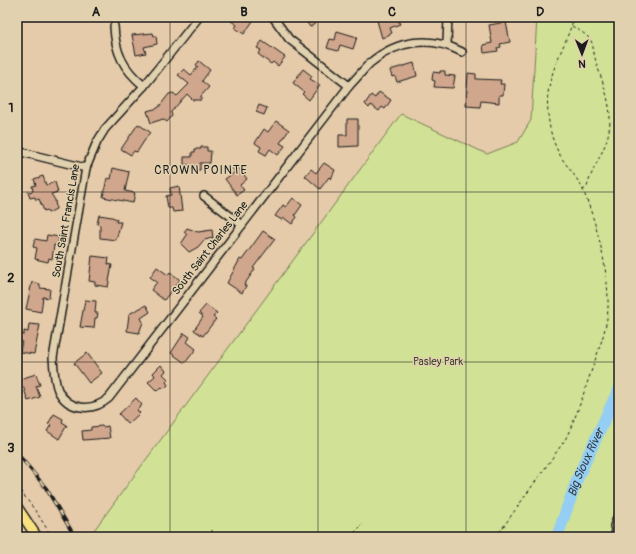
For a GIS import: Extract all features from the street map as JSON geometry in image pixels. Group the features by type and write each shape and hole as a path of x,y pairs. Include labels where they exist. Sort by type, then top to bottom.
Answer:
{"main road":[{"path":"17,508 36,537"}],"street":[{"name":"South Saint Francis Lane","path":"79,408 68,402 58,389 53,358 86,168 97,142 105,129 144,86 199,17"},
{"path":"273,17 289,39 349,86"},
{"path":"448,17 447,44 462,52"},
{"path":"114,26 118,54 124,67 144,86"},
{"name":"South Saint Charles Lane","path":"79,408 95,406 108,398 349,86 370,63 401,46 427,42 447,44"},
{"path":"17,152 86,168"},
{"path":"204,196 242,225"},
{"path":"617,537 614,526 619,513"}],"path":[{"path":"496,537 565,440 604,330 608,309 607,289 596,224 577,178 562,159 552,140 548,111 551,75 572,26 574,17"},
{"path":"572,26 587,35 593,43 596,63 606,87 611,116 606,141 588,187 583,190"},
{"path":"17,486 37,512 52,537"},
{"path":"350,537 363,524"},
{"path":"212,530 212,537"},
{"path":"323,533 329,537"}],"green space":[{"name":"Pasley Park","path":"537,17 619,17 619,537 89,537 401,114 487,154 518,142 531,120"}],"building":[{"path":"234,17 251,17 250,19 253,21 244,34 235,28 237,25 231,21"},
{"path":"303,17 316,17 319,21 310,27"},
{"path":"376,17 397,17 400,24 390,28 392,33 382,38"},
{"path":"506,22 510,42 500,44 501,47 497,48 498,51 484,53 483,45 492,43 489,25"},
{"path":"337,31 357,37 353,49 340,45 338,51 327,48 330,39 335,40"},
{"path":"153,33 154,36 156,36 157,44 144,47 146,53 136,55 132,35"},
{"path":"262,41 285,57 278,66 273,62 271,64 258,54 261,50 257,48"},
{"path":"199,61 210,70 202,81 209,87 201,96 201,100 193,100 187,94 171,112 172,116 167,122 163,119 151,123 147,111 158,108 169,94 173,93 177,96 189,84 178,75 184,69 191,75 198,67 196,65"},
{"path":"414,63 417,76 397,82 395,76 392,77 390,70"},
{"path":"303,69 312,76 310,79 320,85 309,100 302,94 304,92 293,83"},
{"path":"440,71 445,71 445,75 455,76 453,88 434,87 435,81 432,80 433,72 440,73"},
{"path":"468,73 476,74 476,79 501,80 500,84 504,84 503,95 499,95 499,103 481,101 480,107 466,106"},
{"path":"379,92 391,100 385,109 382,107 379,111 371,105 369,108 365,104 371,95 375,98"},
{"path":"259,105 267,108 264,115 256,112"},
{"path":"347,119 358,119 358,146 339,147 339,135 347,135"},
{"path":"276,121 289,130 280,143 285,146 278,155 270,149 266,155 259,151 261,147 255,143 264,129 268,132"},
{"path":"138,124 150,132 137,152 134,151 131,155 121,149"},
{"path":"201,147 207,147 207,151 211,151 210,163 200,163 200,170 191,170 191,165 184,165 184,157 192,157 192,152 195,152 195,149 201,149"},
{"path":"324,163 335,170 331,179 329,177 320,189 305,176 311,169 316,173"},
{"path":"237,165 247,179 240,185 244,190 237,195 225,179 235,172 232,168"},
{"path":"113,168 129,172 125,191 135,193 133,203 103,197 107,178 111,179"},
{"path":"43,176 46,185 55,182 58,192 51,194 55,200 56,209 48,213 47,210 44,211 39,199 36,200 35,197 30,198 28,192 33,191 32,186 36,185 34,179"},
{"path":"179,186 182,211 173,212 172,208 168,208 166,196 171,195 170,188"},
{"path":"293,198 302,205 295,215 297,217 292,224 284,218 282,220 275,216 283,205 286,207"},
{"path":"99,215 112,217 117,219 116,222 121,222 116,240 100,238 100,225 97,224"},
{"path":"187,228 198,232 212,230 213,238 204,240 198,247 189,252 181,244 187,235 184,232"},
{"path":"263,231 275,239 253,268 255,269 244,285 246,286 242,293 227,283 240,259 242,260"},
{"path":"47,235 59,237 58,246 54,245 52,259 49,258 48,262 35,259 37,248 33,247 35,239 46,241"},
{"path":"92,256 109,258 108,264 112,265 108,287 95,285 95,282 89,281"},
{"path":"157,267 168,275 170,272 180,280 164,300 151,290 157,282 150,277"},
{"path":"32,282 40,284 40,288 50,289 49,298 43,297 41,312 26,309"},
{"path":"85,300 96,301 95,313 98,313 97,318 95,318 94,328 80,327"},
{"path":"146,305 150,312 141,318 143,322 139,333 127,331 129,314"},
{"path":"206,305 217,313 213,317 216,319 203,336 194,330 203,317 199,313"},
{"path":"29,324 40,325 34,354 20,352 22,341 19,340 20,334 24,335 24,331 28,332"},
{"path":"184,333 190,337 187,342 196,349 185,363 171,353"},
{"path":"87,353 102,373 89,383 74,363"},
{"path":"161,365 166,371 163,374 168,379 166,382 168,385 164,389 162,387 157,391 148,382 155,376 153,373"},
{"path":"36,374 40,385 36,386 40,397 28,401 23,386 20,387 18,382 21,382 20,379"},
{"path":"136,398 142,405 137,410 140,413 128,424 119,414"},
{"path":"54,414 63,419 62,422 67,425 59,439 47,431 51,425 48,424"},
{"path":"108,426 110,438 83,440 82,431 91,430 91,427"}],"waterway":[{"name":"Big Sioux River","path":"557,537 578,477 619,389"}],"railway":[{"path":"17,453 46,488 75,537"}],"district":[{"name":"CROWN POINTE","path":"201,170"}]}
